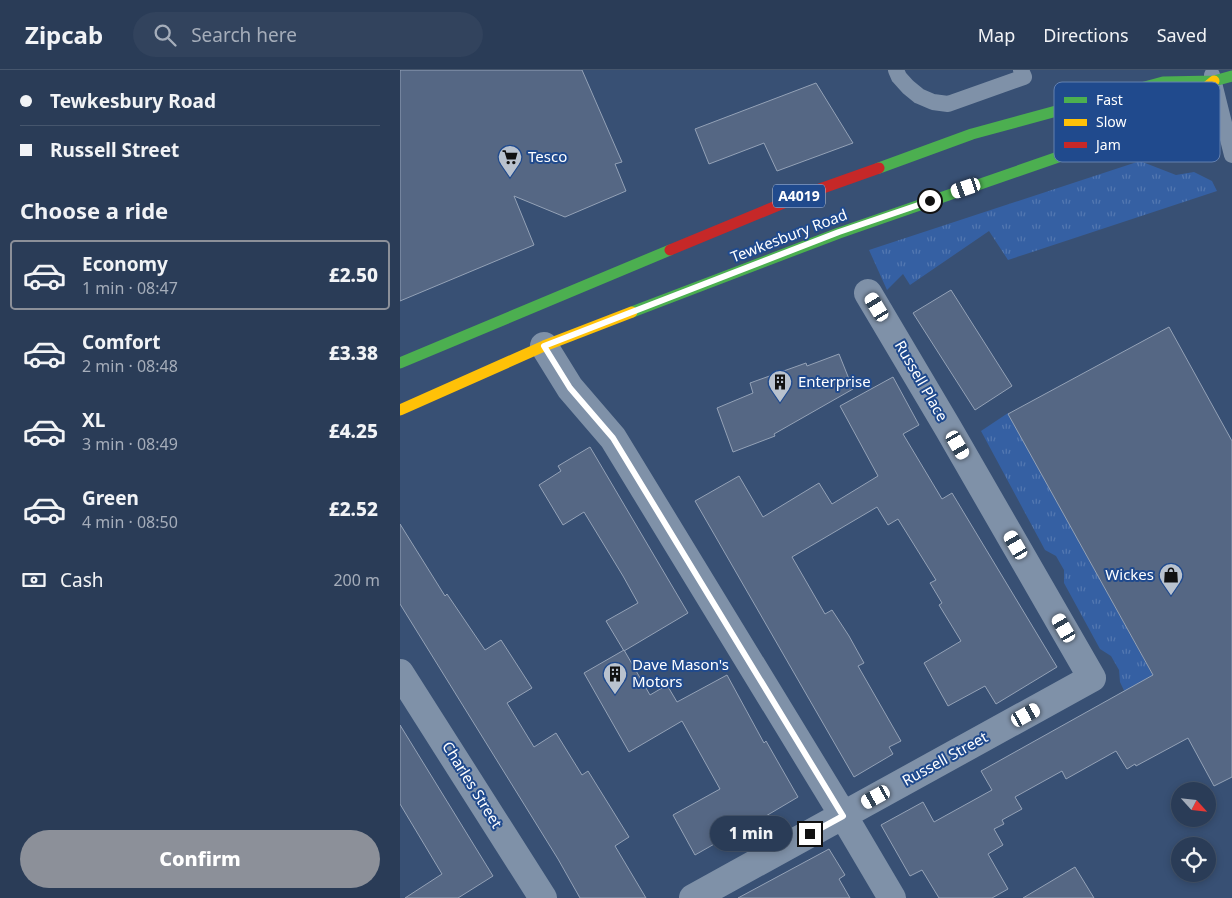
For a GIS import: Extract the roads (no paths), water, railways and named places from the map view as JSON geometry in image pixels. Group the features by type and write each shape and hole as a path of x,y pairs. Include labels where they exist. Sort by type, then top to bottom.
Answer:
{"highway":[{"name":"Tewkesbury Road","path":"1163,82 1212,75 1232,76"},
{"name":"Tewkesbury Road","path":"400,363 803,195 972,134 1054,112"},
{"name":"Tewkesbury Road","path":"400,410 544,346 839,232 1054,158"}],"street":[{"name":"Russell Place","path":"868,293 1092,678"},
{"path":"544,346 570,388 613,438 892,898"},
{"name":"Charles Street","path":"400,673 543,898"},
{"name":"Russell Street","path":"693,898 1092,678"}],"lane":[{"path":"896,70 899,77 919,96 933,102 948,104 1024,77 1021,70"},
{"path":"1220,107 1232,155"}],"place":[{"name":"Tesco","path":"510,178"},
{"name":"Enterprise","path":"780,403"},
{"name":"Wickes","path":"1171,596"},
{"name":"Dave Mason's Motors","path":"615,695"}]}
